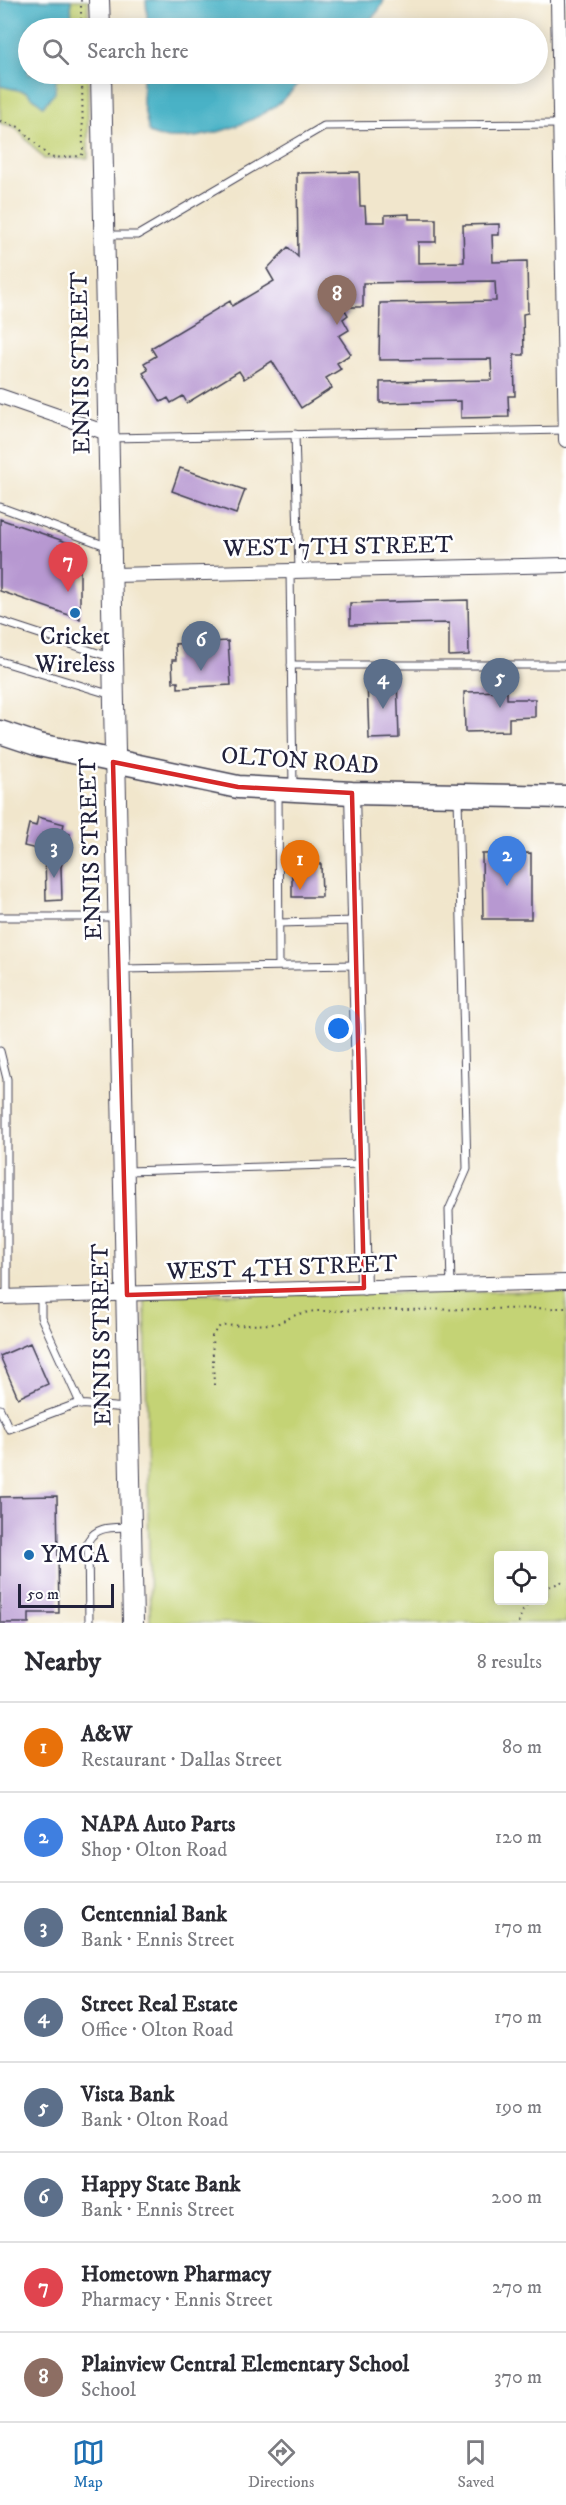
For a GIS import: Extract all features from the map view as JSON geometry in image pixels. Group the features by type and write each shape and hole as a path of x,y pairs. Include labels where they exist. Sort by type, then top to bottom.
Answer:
{"main road":[{"path":"99,0 100,18"},
{"name":"ENNIS STREET","path":"101,84 107,435 112,574 113,762 120,969 133,1623"},
{"name":"OLTON ROAD","path":"0,732 39,745 238,787 352,794 566,797"}],"street":[{"path":"558,0 566,440"},
{"path":"0,396 107,435"},
{"name":"WEST 7TH STREET","path":"112,574 566,565"},
{"path":"352,794 364,1288"},
{"name":"WEST 4TH STREET","path":"4,1297 566,1282"}],"lane":[{"path":"104,235 138,235 324,126 560,124"},
{"path":"107,435 566,430"},
{"path":"279,966 294,571 295,434"},
{"path":"0,507 111,548"},
{"path":"0,621 112,658"},
{"path":"0,661 113,695"},
{"path":"291,665 566,665"},
{"path":"451,1285 449,1210 467,1169 458,795"},
{"path":"0,917 118,917"},
{"path":"279,923 355,921"},
{"path":"120,969 356,965"},
{"path":"0,1051 7,1078 4,1297"},
{"path":"124,1171 361,1164"},
{"path":"41,1296 42,1317 81,1405"},
{"path":"0,1409 9,1429 81,1405 129,1409"},
{"path":"89,1623 88,1541 93,1533 103,1528 131,1527"}],"path":[{"path":"81,0 81,18"},
{"path":"0,121 19,128 50,158 81,156 83,153 82,84"},
{"path":"214,1385 213,1335 220,1326 276,1324 298,1314 315,1311 566,1308"},
{"path":"548,1587 566,1580"},
{"path":"519,1623 527,1605"}],"highlighted area":[{"path":"113,762 238,787 352,793 364,1288 127,1295"}],"green space":[{"path":"0,0 88,0 88,18 18,18 18,84 88,84 88,158 44,159 15,127 0,123"},
{"path":"566,1291 566,1623 150,1623 145,1295"}],"water":[{"path":"0,0 71,0 72,18 18,18 18,84 56,84 55,93 43,106 26,92 0,86"},
{"path":"146,0 384,0 372,18 147,18"},
{"path":"143,84 297,84 287,96 259,116 201,136 164,137 149,133 143,104"}],"building":[{"path":"359,172 360,206 365,206 366,222 385,222 385,215 409,214 409,219 436,219 436,242 418,242 418,263 464,262 463,225 499,224 499,235 492,235 493,262 527,261 528,313 523,314 524,355 514,355 515,396 508,396 509,417 461,418 461,401 380,403 380,382 492,380 491,359 379,360 380,303 496,301 495,281 363,283 363,307 343,307 348,315 343,319 349,330 339,336 351,354 337,363 341,369 326,378 332,388 301,408 272,361 244,379 239,371 187,403 183,396 171,403 168,398 161,402 143,373 148,370 144,363 156,356 151,348 230,301 232,306 274,281 267,269 288,247 298,257 297,173"},
{"path":"180,468 245,490 236,514 172,491"},
{"path":"0,519 78,546 75,557 80,558 80,619 0,591"},
{"path":"468,600 469,655 449,656 449,623 350,625 350,603"},
{"path":"228,641 231,685 178,688 178,682 173,682 172,660 176,660 175,644"},
{"path":"397,678 399,738 369,739 367,680"},
{"path":"507,691 507,699 535,699 535,717 509,718 509,731 465,732 464,692"},
{"path":"38,817 64,824 62,832 70,834 61,867 62,900 46,901 45,851 24,846 29,824 36,826"},
{"path":"531,853 531,919 483,919 482,854"},
{"path":"301,864 321,864 322,897 292,897 292,871 301,871"},
{"path":"30,1343 48,1384 18,1398 0,1356"},
{"name":"YMCA","path":"57,1496 59,1613 29,1613 29,1623 0,1623 0,1497"}],"place":[{"name":"Plainview Central Elementary School","path":"337,325"},
{"name":"Hometown Pharmacy","path":"68,592"},
{"name":"Cricket Wireless","path":"75,613"},
{"name":"Happy State Bank","path":"201,671"},
{"name":"Vista Bank","path":"500,708"},
{"name":"Street Real Estate","path":"383,709"},
{"name":"Centennial Bank","path":"54,878"},
{"name":"NAPA Auto Parts","path":"507,886"},
{"name":"A&W","path":"300,890"},
{"name":"YMCA","path":"29,1555"}]}
